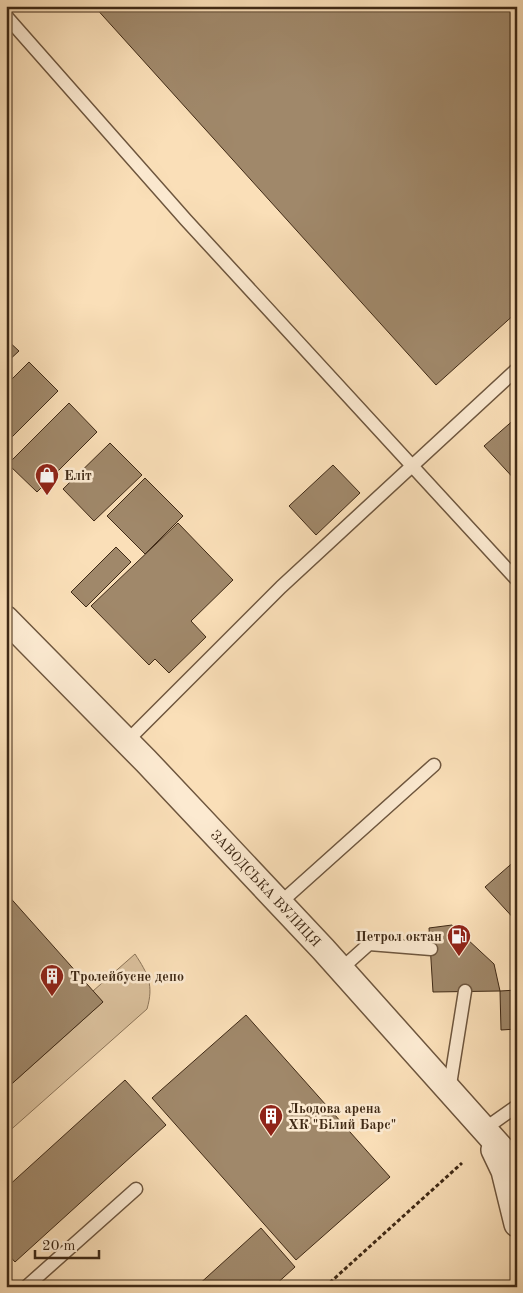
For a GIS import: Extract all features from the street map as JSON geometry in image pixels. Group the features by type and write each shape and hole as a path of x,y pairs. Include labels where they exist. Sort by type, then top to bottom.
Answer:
{"street":[{"name":"ЗАВОДСЬКА ВУЛИЦЯ","path":"6,620 127,741 280,903 517,1166"},
{"path":"483,1130 504,1171 517,1224"}],"lane":[{"path":"6,16 186,220 410,466 517,580"},
{"path":"127,741 281,587 517,369"},
{"path":"280,903 434,765"},
{"path":"341,969 369,944 431,949"},
{"path":"449,1092 465,991"},
{"path":"483,1130 517,1106"},
{"path":"26,1287 136,1189"}],"path":[{"path":"325,1287 462,1162"}],"shaded area":[{"path":"135,954 150,986 147,1009 6,1134 6,1089 103,1002 93,991"}],"building":[{"path":"94,6 517,6 517,312 436,385"},
{"path":"6,339 19,351 6,363"},
{"path":"29,362 58,391 6,443 6,385"},
{"path":"69,403 97,432 37,492 8,464"},
{"path":"517,417 517,482 484,446"},
{"path":"110,443 142,475 94,521 63,489"},
{"path":"333,465 360,493 316,535 289,506"},
{"path":"145,478 183,516 145,554 107,516"},
{"path":"178,523 233,580 191,621 206,637 169,673 155,659 149,665 91,606"},
{"path":"116,547 131,562 86,607 71,592"},
{"path":"517,859 517,922 485,887"},
{"name":"Тролейбусне депо","path":"6,893 103,1002 6,1089"},
{"name":"Петрол октан","path":"452,925 494,964 500,991 433,992 429,928"},
{"path":"517,990 517,1029 501,1030 500,991"},
{"name":"Льодова арена ХК \"Білий Барс\"","path":"246,1015 390,1177 296,1260 152,1098"},
{"path":"125,1080 166,1125 15,1262 6,1252 6,1188"},
{"path":"261,1228 295,1267 273,1287 196,1287"}],"place":[{"name":"Еліт","path":"47,496"},
{"name":"Петрол октан","path":"459,957"},
{"name":"Тролейбусне депо","path":"52,997"},
{"name":"Льодова арена ХК \"Білий Барс\"","path":"271,1137"}]}
